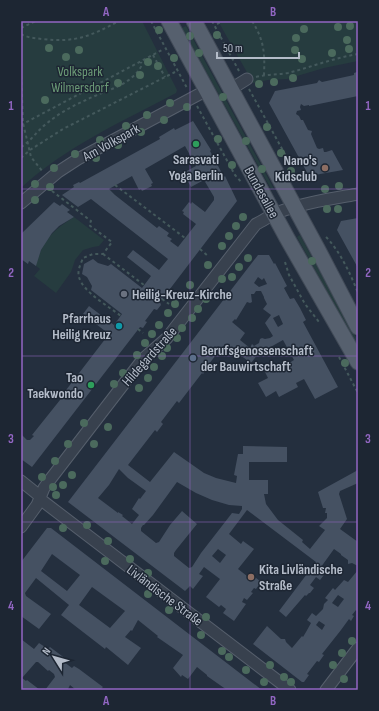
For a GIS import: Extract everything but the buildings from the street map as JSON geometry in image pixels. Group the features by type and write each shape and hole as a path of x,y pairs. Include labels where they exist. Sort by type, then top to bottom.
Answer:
{"main road":[{"name":"Bundesallee","path":"169,21 274,214 358,362"},
{"name":"Bundesallee","path":"194,21 358,327"}],"street":[{"path":"231,89 246,80"},
{"name":"Am Volkspark","path":"21,203 58,172 78,159 207,90"},
{"name":"Hildegardstraße","path":"21,527 34,510 44,488 49,481 143,359 167,338 256,224 274,214 295,207 318,201 358,194"},
{"name":"Livländische Straße","path":"21,481 40,498 290,690"},
{"path":"326,690 358,648"}],"path":[{"path":"21,28 36,21"},
{"path":"21,34 26,37 55,40 78,39 94,34 119,21"},
{"path":"151,21 190,93"},
{"path":"212,21 246,80 286,156 288,168"},
{"path":"217,24 223,21"},
{"path":"252,21 262,43 264,54 264,75"},
{"path":"22,124 162,50"},
{"path":"246,80 264,75 286,73 358,54"},
{"path":"153,55 165,77"},
{"path":"21,147 62,112 132,79 138,73 142,65 141,61"},
{"path":"21,70 22,124 31,157 45,176"},
{"path":"21,158 30,150 63,130 175,72"},
{"path":"195,102 235,175 243,185"},
{"path":"115,185 185,238"},
{"path":"51,190 91,221 89,225 112,242 103,254"},
{"path":"324,236 334,246 353,280 358,293"},
{"path":"200,249 208,256"},
{"path":"121,316 86,289 78,276 83,258 93,254 103,254 144,285"},
{"path":"289,275 305,304 322,326"},
{"path":"162,299 169,304"},
{"path":"138,329 143,333"},
{"path":"337,353 358,393"}],"green space":[{"name":"Volkspark Wilmersdorf","path":"21,21 142,21 177,90 176,93 75,147 38,173 21,188"},
{"path":"218,21 358,21 358,61 324,68 287,79 268,80 253,83"},
{"path":"186,26 274,189 271,189 182,28"},
{"path":"74,217 104,240 99,246 83,250 75,260 71,272 56,293 34,276 40,269 36,266 41,250 49,237"},
{"path":"300,235 358,341 358,348 297,237"}],"place":[{"name":"Sarasvati Yoga Berlin","path":"196,144"},
{"name":"Nano's Kidsclub","path":"325,168"},
{"name":"Heilig-Kreuz-Kirche","path":"124,294"},
{"name":"Pfarrhaus Heilig Kreuz","path":"119,326"},
{"name":"Berufsgenossenschaft der Bauwirtschaft","path":"193,358"},
{"name":"Tao Taekwondo","path":"91,385"},
{"name":"Kita Livländische Straße","path":"251,577"}]}
